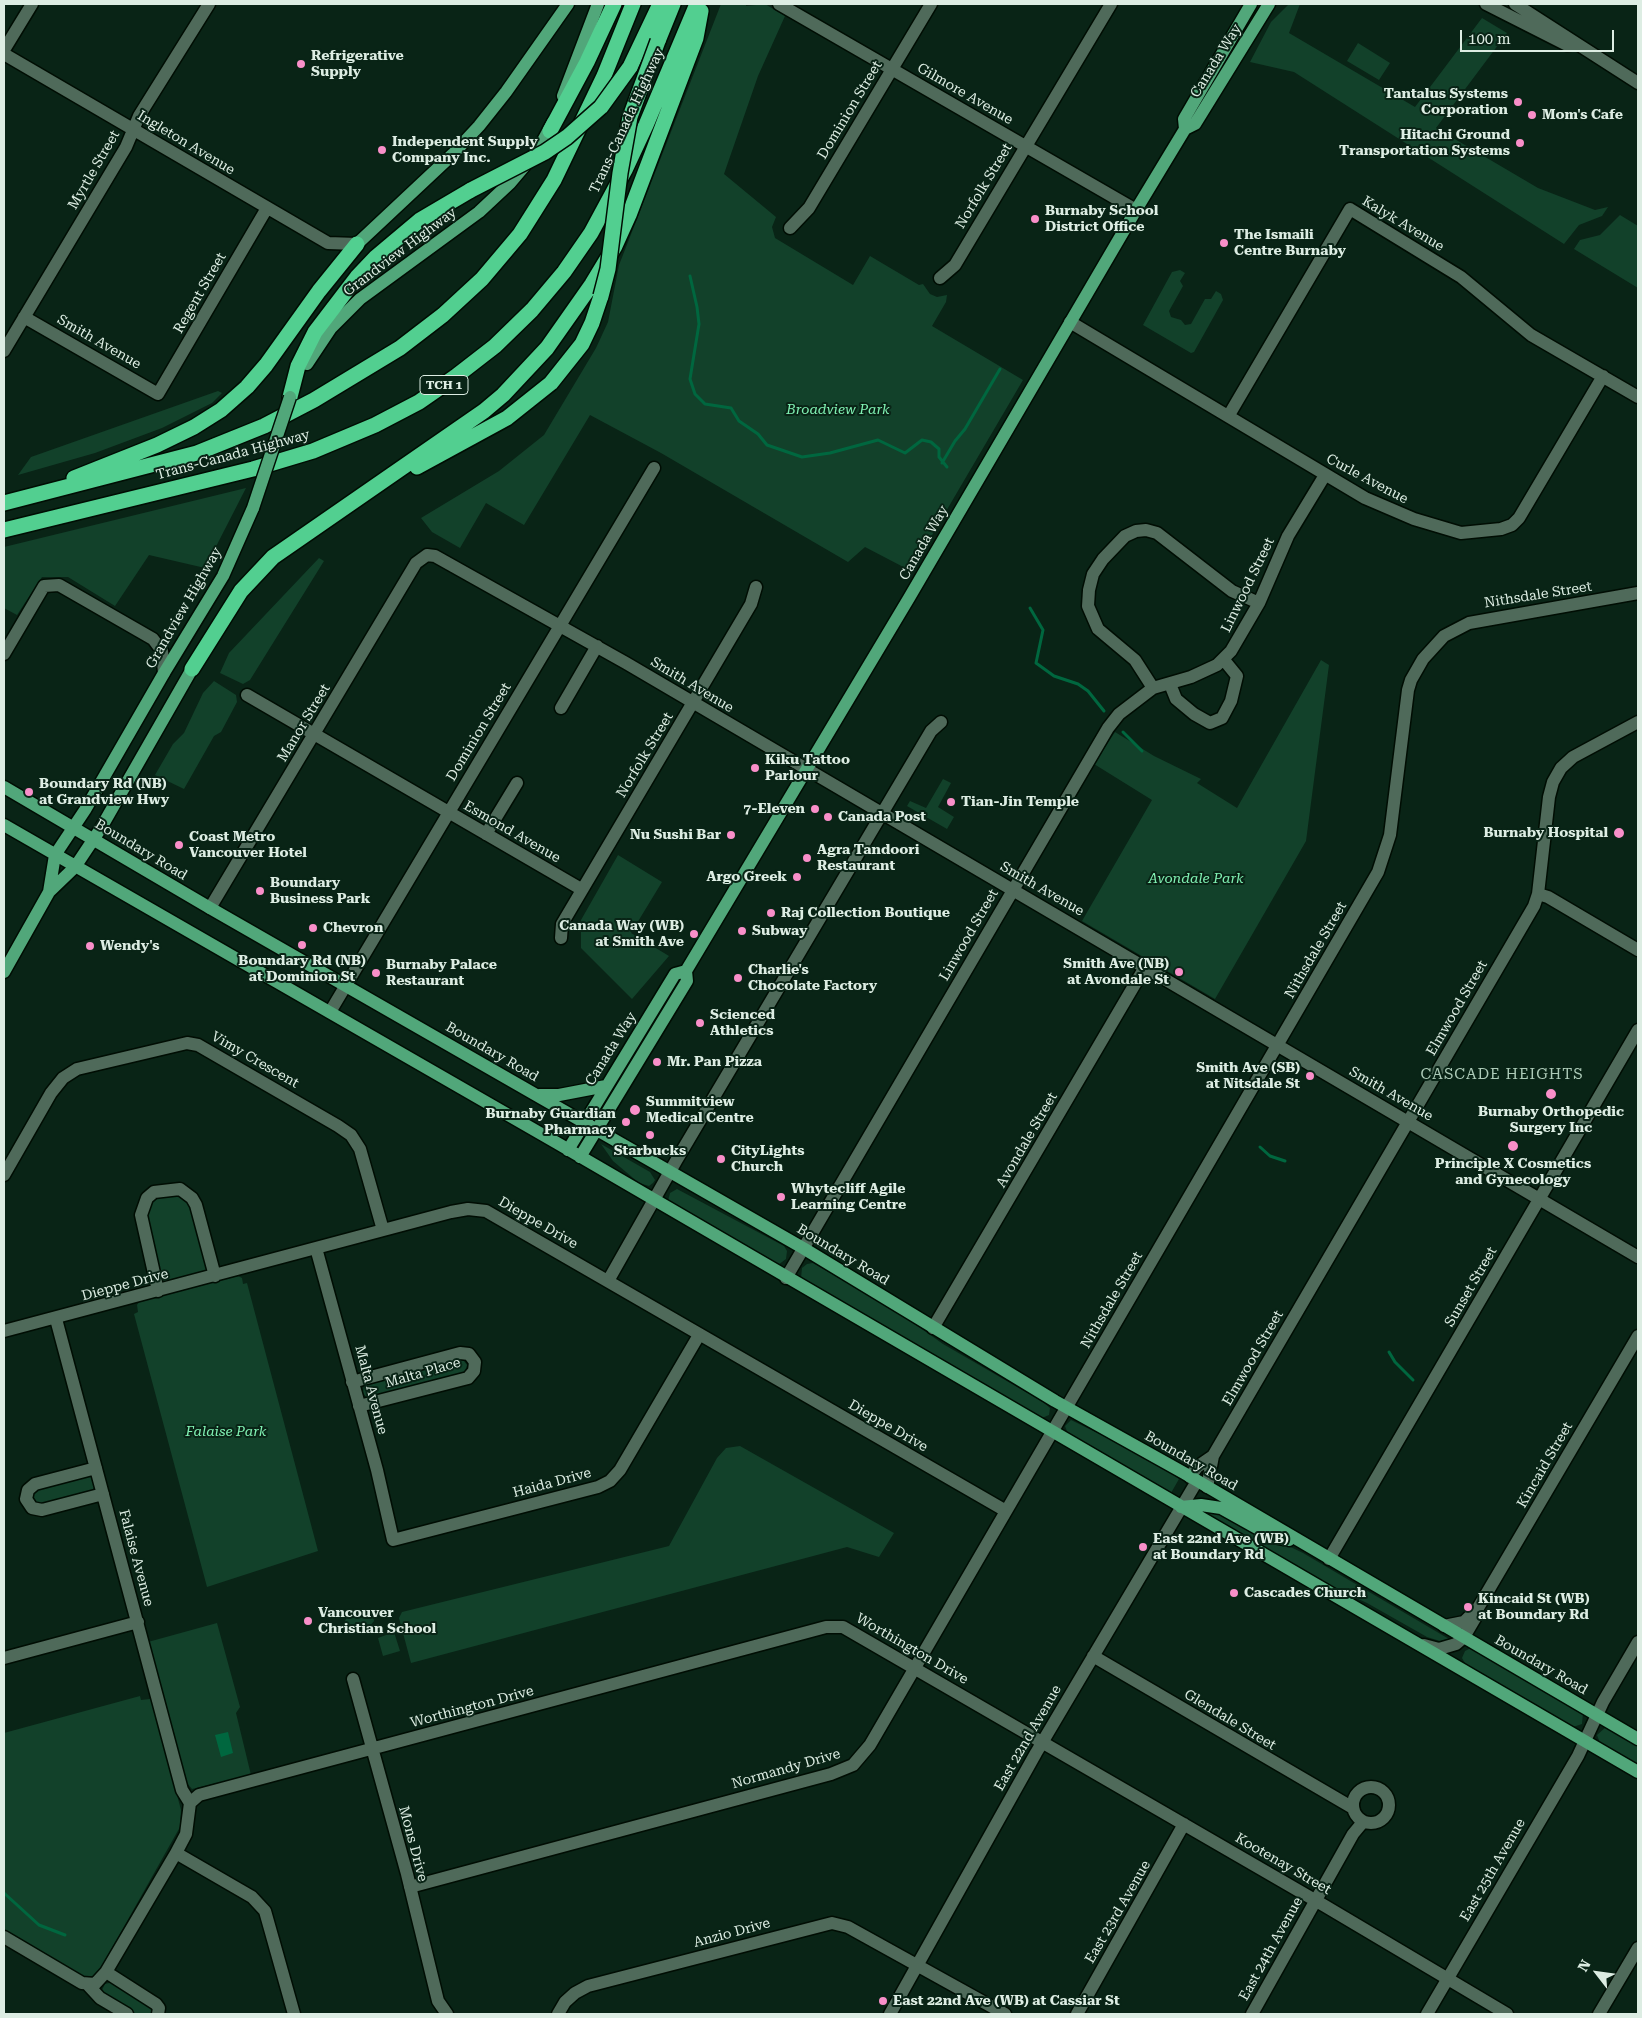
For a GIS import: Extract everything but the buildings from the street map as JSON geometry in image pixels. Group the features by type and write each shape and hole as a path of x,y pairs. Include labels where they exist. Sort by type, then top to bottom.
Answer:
{"highway":[{"path":"550,131 587,62 614,4"},
{"name":"Trans-Canada Highway","path":"4,503 197,453 264,426 350,379 400,348 443,315 482,279 520,234 554,180 604,76 633,4"},
{"path":"290,397 302,365 324,319 356,277 376,257 420,220 471,190 538,156 567,137 601,107 630,67 660,4"},
{"path":"373,489 507,418 551,383 582,344 602,296 608,269 620,173 630,117 673,4"},
{"name":"Trans-Canada Highway","path":"4,530 253,469 313,451 375,426 419,402 455,378 494,346 532,310 564,272 591,233 634,152 697,4"},
{"path":"192,669 220,621 241,591 260,569 319,523 373,489 484,411 503,395 547,348 568,321 615,246 629,215 696,38 703,4"},
{"path":"39,494 88,471 164,441 194,427 221,410 247,387 266,365 319,291 357,244"}],"main road":[{"path":"357,244 446,160 478,126 506,92 568,4"},
{"name":"Grandview Highway","path":"302,365 341,316 360,299 479,212 524,167 550,131 598,4"},
{"name":"Canada Way","path":"1185,129 1184,119 1251,4"},
{"name":"Canada Way","path":"580,1157 687,981 686,971 1136,210 1185,129 1195,124 1269,4"},
{"name":"Grandview Highway","path":"49,892 55,855 74,827 223,576 253,508 290,397"},
{"name":"Grandview Highway","path":"4,972 49,892 75,867 93,840 192,669"},
{"name":"Boundary Road","path":"4,786 210,908 803,1248 1067,1408 1198,1481 1299,1542 1638,1739"},
{"path":"4,825 330,1012 1638,1772"},
{"name":"Canada Way","path":"568,1150 675,974 686,971"},
{"path":"537,1095 559,1095 606,1086"},
{"path":"1182,1507 1201,1505 1220,1508 1273,1537 1299,1542"}],"street":[{"path":"4,50 32,4"},
{"name":"Myrtle Street","path":"4,351 126,147 140,116 209,4"},
{"name":"Gilmore Avenue","path":"779,4 1136,210"},
{"name":"Dominion Street","path":"790,228 809,208 931,4"},
{"name":"Norfolk Street","path":"940,278 955,265 1111,4"},
{"path":"1486,4 1561,42 1568,45 1576,44"},
{"path":"1515,4 1572,38 1576,44 1638,83"},
{"name":"Ingleton Avenue","path":"4,54 328,243 357,244"},
{"name":"Regent Street","path":"158,394 268,208"},
{"name":"Kalyk Avenue","path":"1229,416 1350,209 1461,277 1531,335 1638,397"},
{"name":"Smith Avenue","path":"24,317 158,394"},
{"name":"Curle Avenue","path":"1070,322 1325,475 1385,508 1451,531 1468,534 1505,527 1522,514 1603,376"},
{"name":"Dominion Street","path":"330,1012 654,468"},
{"name":"Linwood Street","path":"786,1278 1108,728 1119,714 1153,688 1170,684 1217,665 1224,660 1244,632 1259,603 1288,536 1325,475"},
{"path":"1153,688 1135,660 1098,629 1088,606 1093,574 1103,558 1125,536 1136,531 1146,530 1157,533 1232,590 1259,603"},
{"name":"Smith Avenue","path":"427,555 435,556 597,646 1638,1257"},
{"name":"Manor Street","path":"210,908 416,563 427,555"},
{"path":"4,654 44,586 59,585 153,639 162,651 164,673"},
{"name":"Norfolk Street","path":"561,938 562,924 581,889 751,604 756,587"},
{"name":"Nithsdale Street","path":"1052,1432 1278,1045 1381,864 1390,835 1408,690 1417,670 1430,650 1452,630 1478,620 1638,593"},
{"path":"560,708 597,646"},
{"path":"1170,684 1176,699 1194,714 1210,723 1222,718 1237,676 1224,660"},
{"name":"Esmond Avenue","path":"247,695 581,889"},
{"path":"608,1281 670,1172 931,730 941,722"},
{"name":"Elmwood Street","path":"1198,1481 1534,906 1538,894 1549,797 1553,782 1560,768 1573,757 1638,722"},
{"path":"486,834 517,783"},
{"path":"1538,894 1548,897 1638,950"},
{"name":"Avondale Street","path":"934,1328 1145,967"},
{"name":"Sunset Street","path":"1328,1559 1638,1030"},
{"name":"Vimy Crescent","path":"4,1175 51,1093 63,1078 77,1069 187,1043 198,1045 351,1135 360,1149 383,1230"},
{"path":"158,1291 141,1215 147,1198 154,1192 180,1189 192,1198 196,1205 215,1276"},
{"name":"Dieppe Drive","path":"4,1331 56,1319 451,1212 468,1209 486,1211 1006,1511"},
{"name":"Malta Avenue","path":"316,1248 377,1470 393,1540"},
{"name":"Falaise Avenue","path":"56,1319 182,1790 190,1803"},
{"name":"Haida Drive","path":"393,1540 598,1487 610,1481 620,1470 699,1335"},
{"name":"Kincaid Street","path":"1444,1626 1464,1622 1478,1608 1638,1336"},
{"name":"Malta Place","path":"352,1382 460,1353 469,1354 475,1362 474,1371 468,1378 359,1406"},
{"name":"Normandy Drive","path":"410,1886 822,1776 853,1764 870,1745 1052,1432"},
{"name":"Elmwood Street","path":"1198,1481 1198,1468 1213,1456"},
{"path":"96,1468 35,1484 28,1490 26,1499 32,1508 42,1510 103,1494"},
{"name":"East 22nd Avenue","path":"890,2014 1042,1742 1198,1481"},
{"name":"Kincaid Street","path":"1464,1637 1476,1618 1478,1608"},
{"path":"4,1658 138,1622"},
{"name":"Worthington Drive","path":"190,1803 199,1795 826,1627 843,1627 1042,1742"},
{"path":"1414,1642 1439,1649 1456,1644 1464,1637"},
{"name":"East 25th Avenue","path":"1427,2014 1585,1741 1597,1715 1638,1642"},
{"name":"Glendale Street","path":"1093,1656 1353,1808"},
{"name":"Mons Drive","path":"354,1679 410,1886 438,2001 447,2014"},
{"name":"Kootenay Street","path":"1042,1742 1507,2014"},
{"path":"1372,1788 1385,1792 1390,1803 1386,1816 1370,1823 1363,1822 1358,1818 1353,1808 1353,1802 1360,1792 1372,1788"},
{"path":"88,1985 98,1982 106,1972 176,1853 186,1834 190,1803"},
{"name":"East 24th Avenue","path":"1252,2014 1353,1834 1363,1822"},
{"name":"East 23rd Avenue","path":"1077,2014 1184,1824"},
{"path":"176,1853 252,1897 265,1912 294,2014"},
{"name":"Anzio Drive","path":"558,2014 565,2002 575,1993 588,1986 832,1923 848,1927 1005,2014"},
{"path":"4,1937 88,1985 100,1998 127,2014"},
{"path":"1599,2014 1638,1948"},
{"path":"106,1972 156,2004 159,2008 158,2014"}],"green space":[{"name":"Broadview Park","path":"721,4 746,4 746,6 765,4 785,16 758,76 724,174 776,217 772,227 775,238 853,285 870,256 919,285 923,284 930,294 937,297 947,295 946,302 932,326 1023,380 911,571 865,547 848,562 661,453 590,415 524,525 486,503 460,548 432,532 421,518 499,471 544,435 596,348 608,322 619,265"},
{"path":"1289,4 1300,4 1289,33 1415,107 1482,18 1507,33 1436,128 1538,188 1595,210 1608,207 1602,216 1579,225 1564,244 1294,72 1250,62 1271,22"},
{"path":"1358,43 1390,63 1379,80 1347,61"},
{"path":"1620,215 1638,226 1638,288 1574,249 1580,240 1600,235"},
{"path":"1180,270 1185,273 1180,281 1183,286 1169,311 1171,317 1181,320 1185,325 1191,324 1205,299 1211,299 1216,291 1221,294 1223,300 1194,352 1191,353 1143,325 1172,272"},
{"path":"218,391 222,393 212,403 162,428 95,453 18,475 31,457"},
{"path":"246,488 205,568 149,555 115,606 68,577 42,577 17,615 4,608 4,547"},
{"path":"319,558 324,561 250,680 243,684 220,673 229,653"},
{"name":"Avondale Park","path":"1321,660 1329,665 1306,841 1215,999 1082,921 1152,800 1094,764 1115,732 1154,756 1201,779 1197,783 1237,808"},
{"path":"214,681 236,695 237,702 221,732 214,736 184,789 155,775 173,744 184,733 203,693"},
{"path":"943,779 951,783 938,807 954,817 947,829 907,806 910,801 926,808"},
{"path":"618,855 662,882 631,933 669,956 632,999 581,948 581,920"},
{"path":"601,1144 650,1172 655,1180 653,1183 649,1186 639,1183 613,1161"},
{"path":"677,1189 784,1246 787,1251 786,1259 778,1265 668,1201 670,1193"},
{"name":"Falaise Park","path":"173,1192 192,1204 213,1282 238,1276 242,1278 243,1284 247,1283 318,1551 207,1587 134,1314 138,1312 137,1305 139,1302 162,1295 143,1215 155,1197"},
{"path":"813,1263 895,1310 943,1344 1043,1402 1050,1408 1049,1415 1042,1418 801,1278 802,1268 807,1264"},
{"path":"459,1359 467,1365 465,1371 459,1375 367,1398 363,1393 364,1385"},
{"path":"1071,1420 1126,1447 1174,1475 1179,1479 1171,1493 1068,1434 1065,1426"},
{"path":"740,1446 894,1533 879,1557 847,1547 411,1663 399,1618 402,1612 669,1546 717,1458 726,1448"},
{"path":"89,1475 93,1477 96,1485 91,1492 40,1505 32,1501 34,1489"},
{"path":"1202,1510 1218,1512 1303,1553 1449,1639 1440,1641 1427,1637 1367,1603 1326,1584"},
{"path":"369,1611 373,1613 374,1621 369,1627 364,1624 362,1633 341,1629 347,1617"},
{"path":"217,1623 240,1707 236,1713 251,1775 192,1789 186,1782 148,1642"},
{"path":"394,1632 400,1651 383,1656 378,1638"},
{"path":"1471,1648 1583,1713 1582,1724 1573,1727 1466,1665 1462,1658 1465,1651"},
{"path":"140,1696 141,1700 150,1699 152,1701 181,1810 180,1827 99,1971 93,1976 84,1977 4,1931 4,1733"},
{"path":"1606,1727 1638,1746 1638,1766 1600,1743 1597,1735"},
{"path":"113,1982 153,2009 152,2014 134,2014 107,1999 102,1990 105,1984"}],"shaded area":[{"path":"228,1732 233,1753 221,1757 215,1735"}],"waterway":[{"path":"690,276 699,324 690,379 695,394 705,404 731,408 739,421 758,434 767,445 802,457 830,453 878,440 905,453 922,440 931,442 939,449 939,457 947,467"},
{"path":"942,463 955,441 965,429 1000,369"},
{"path":"1030,608 1043,630 1036,663 1054,676 1078,684 1088,691 1104,711"},
{"path":"1123,732 1142,751"},
{"path":"1260,1147 1270,1156 1285,1161"},
{"path":"1389,1352 1395,1362 1413,1380"},
{"path":"4,1893 39,1925 65,1935"}],"place":[{"name":"Refrigerative Supply","path":"301,64"},
{"name":"Tantalus Systems Corporation","path":"1518,102"},
{"name":"Mom's Cafe","path":"1532,115"},
{"name":"Hitachi Ground Transportation Systems","path":"1520,143"},
{"name":"Independent Supply Company Inc.","path":"382,150"},
{"name":"Burnaby School District Office","path":"1035,219"},
{"name":"The Ismaili Centre Burnaby","path":"1224,243"},
{"name":"Kiku Tattoo Parlour","path":"755,768"},
{"name":"Boundary Rd (NB) at Grandview Hwy","path":"29,792"},
{"name":"Tian-Jin Temple","path":"951,802"},
{"name":"7-Eleven","path":"815,809"},
{"name":"Canada Post","path":"828,817"},
{"name":"Burnaby Hospital","path":"1619,833"},
{"name":"Nu Sushi Bar","path":"731,835"},
{"name":"Coast Metro Vancouver Hotel","path":"179,845"},
{"name":"Agra Tandoori Restaurant","path":"807,858"},
{"name":"Argo Greek","path":"797,877"},
{"name":"Boundary Business Park","path":"260,891"},
{"name":"Raj Collection Boutique","path":"771,913"},
{"name":"Chevron","path":"313,928"},
{"name":"Subway","path":"742,931"},
{"name":"Canada Way (WB) at Smith Ave","path":"694,934"},
{"name":"Boundary Rd (NB) at Dominion St","path":"302,945"},
{"name":"Wendy's","path":"90,946"},
{"name":"Smith Ave (NB) at Avondale St","path":"1179,972"},
{"name":"Burnaby Palace Restaurant","path":"376,973"},
{"name":"Charlie's Chocolate Factory","path":"738,978"},
{"name":"Scienced Athletics","path":"700,1023"},
{"name":"Mr. Pan Pizza","path":"657,1062"},
{"name":"Smith Ave (SB) at Nitsdale St","path":"1310,1076"},
{"name":"Burnaby Orthopedic Surgery Inc","path":"1551,1094"},
{"name":"Summitview Medical Centre","path":"635,1110"},
{"name":"Burnaby Guardian Pharmacy","path":"626,1122"},
{"name":"Starbucks","path":"650,1135"},
{"name":"Principle X Cosmetics and Gynecology","path":"1513,1146"},
{"name":"CityLights Church","path":"721,1159"},
{"name":"Whytecliff Agile Learning Centre","path":"781,1197"},
{"name":"East 22nd Ave (WB) at Boundary Rd","path":"1143,1547"},
{"name":"Cascades Church","path":"1234,1593"},
{"name":"Kincaid St (WB) at Boundary Rd","path":"1468,1607"},
{"name":"Vancouver Christian School","path":"308,1621"},
{"name":"East 22nd Ave (WB) at Cassiar St","path":"883,2001"}],"district":[{"name":"CASCADE HEIGHTS","path":"1502,1075"}]}
